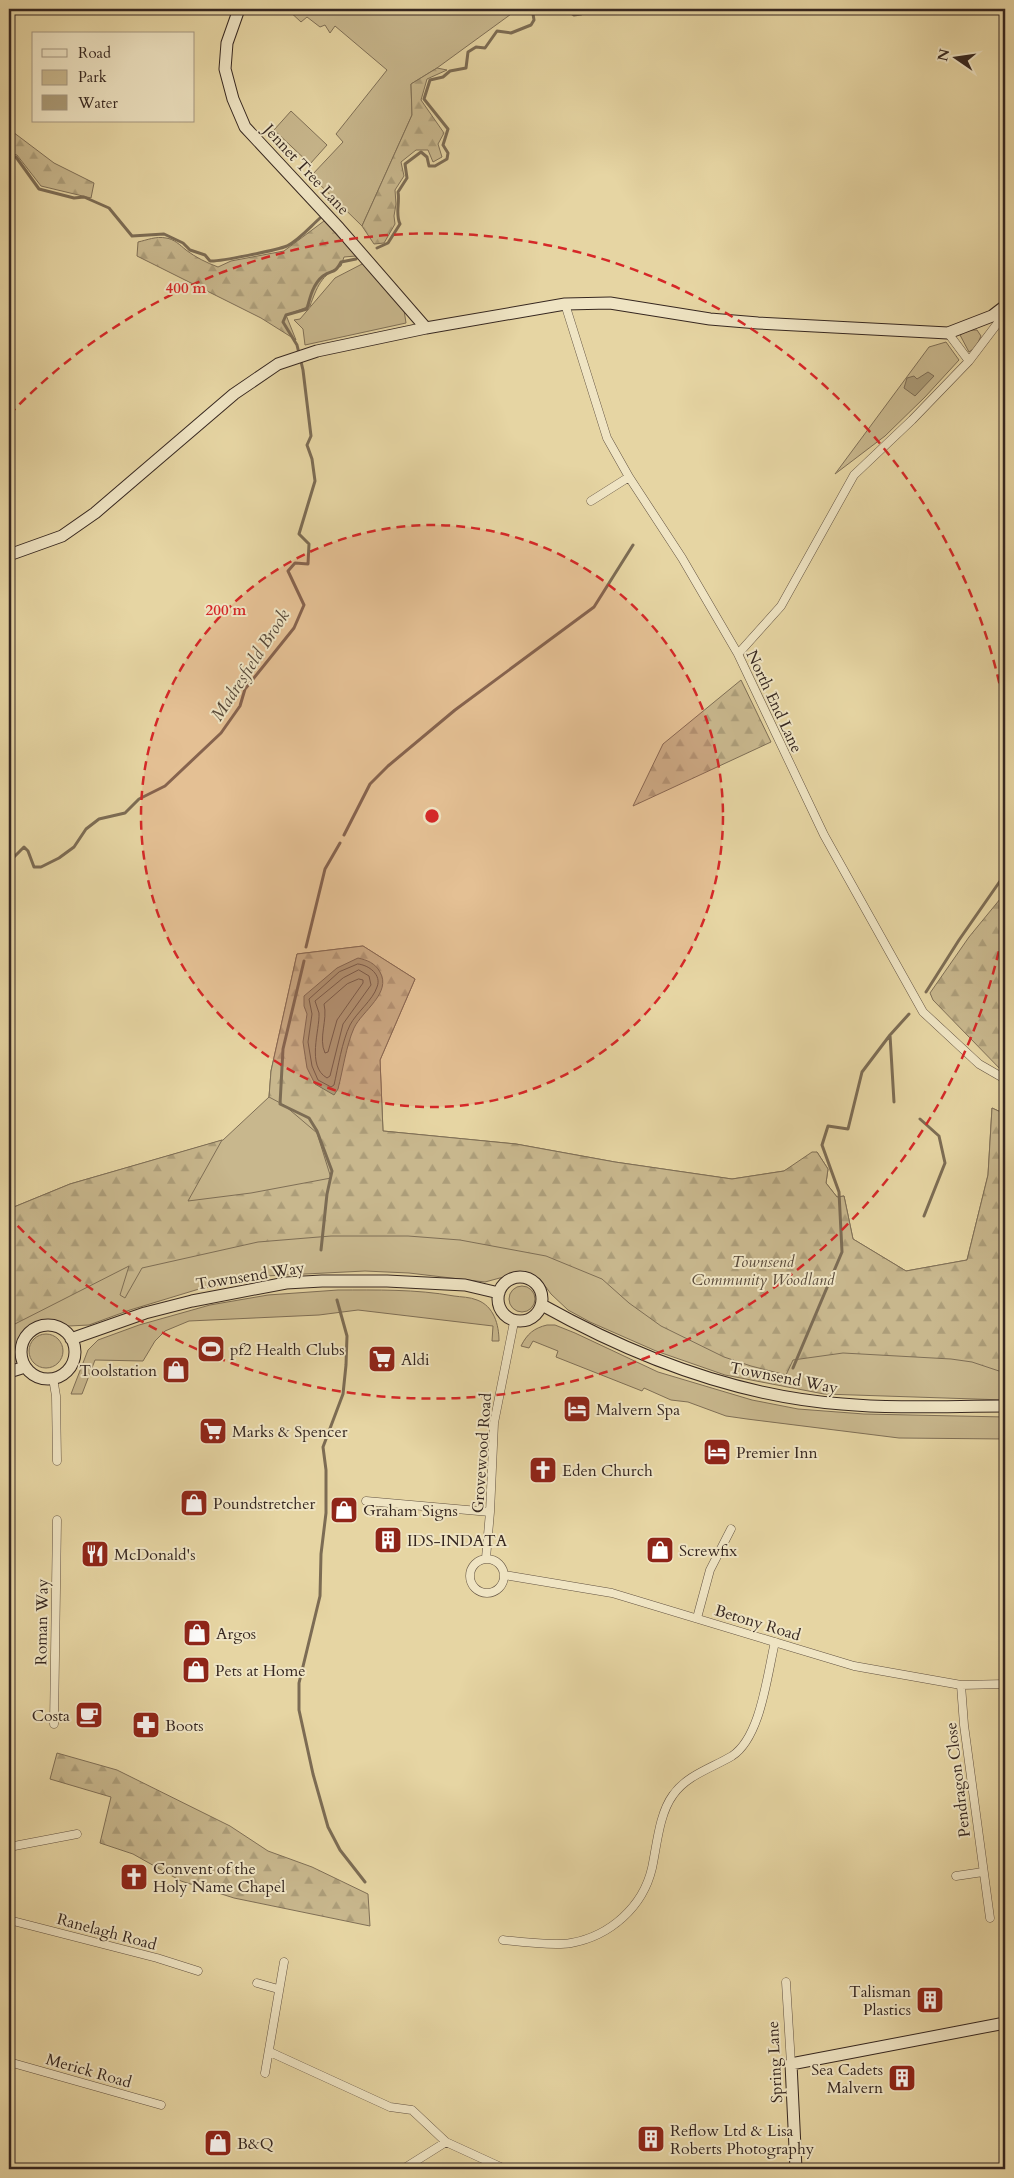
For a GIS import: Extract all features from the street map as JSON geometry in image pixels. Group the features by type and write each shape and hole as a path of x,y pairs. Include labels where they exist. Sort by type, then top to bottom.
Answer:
{"street":[{"name":"Jennet Tree Lane","path":"239,9 227,43 225,69 233,99 245,127 339,228 426,328"},
{"path":"9,555 62,536 95,513 234,394 278,364 317,351 426,328 565,304 610,303 710,319 948,333 992,316 1005,306"},
{"name":"North End Lane","path":"565,304 607,438 629,477 682,558 738,654 824,835 923,1012 978,1064 1005,1079"},
{"path":"738,654 781,606 854,475 969,362 998,324 1005,306"},
{"path":"948,333 969,362"},
{"path":"591,501 629,477"},
{"path":"522,1277 531,1280 539,1287 543,1298 542,1305 532,1318 514,1322 502,1312 499,1304 499,1293 504,1284 512,1278 522,1277"},
{"name":"Townsend Way","path":"71,1339 145,1313 192,1301 286,1283 387,1281 465,1285 499,1293"},
{"name":"Townsend Way","path":"542,1305 637,1352 697,1375 759,1392 842,1404 1005,1406"},
{"name":"Grovewood Road","path":"486,1558 494,1423 514,1322"},
{"path":"48,1325 57,1327 71,1339 75,1353 73,1362 65,1372 53,1378 36,1377 25,1367 21,1353 22,1344 32,1331 48,1325"},
{"path":"9,1372 25,1367"},
{"path":"53,1378 56,1396 57,1461"},
{"path":"366,1501 490,1512"},
{"name":"Roman Way","path":"54,1724 57,1520"},
{"path":"697,1618 710,1570 731,1529"},
{"path":"486,1558 495,1560 502,1566 504,1575 503,1583 498,1590 484,1594 476,1590 469,1579 470,1571 479,1560 486,1558"},
{"name":"Betony Road","path":"504,1575 612,1593 854,1666 961,1685 1005,1684"},
{"path":"503,1940 569,1943 602,1934 630,1911 641,1896 650,1878 664,1815 672,1797 685,1782 734,1754 746,1742 755,1727 775,1642"},
{"name":"Pendragon Close","path":"961,1685 964,1725 990,1918"},
{"path":"9,1847 77,1834"},
{"path":"956,1876 983,1872"},
{"name":"Ranelagh Road","path":"9,1920 157,1958 198,1971"},
{"path":"266,2073 278,1989 284,1962"},
{"name":"Spring Lane","path":"786,1982 796,2169"},
{"path":"257,1983 278,1989"},
{"path":"791,2064 1005,2022"},
{"path":"270,2052 390,2107 412,2110 446,2142 505,2169"},
{"name":"Merick Road","path":"9,2062 161,2105"},
{"path":"403,2169 446,2142"}],"green space":[{"path":"287,9 518,9 437,68 411,84 412,115 362,226 311,176 343,142 336,134 387,70 335,26 330,33 325,25 320,27 307,17 301,22"},
{"path":"437,68 447,70 427,79 421,100 444,133 438,144 442,157 433,162 428,150 416,150 401,162 404,176 395,190 395,224 384,243 374,244 362,226 412,115 411,84"},
{"path":"291,111 327,145 310,164 274,130"},
{"path":"9,129 54,163 94,183 91,198 41,186 17,155 9,153"},
{"path":"324,221 356,256 344,257 341,266 324,278 310,306 286,315 296,340 261,318 137,256 138,242 155,238 166,238 174,241 205,262 218,267 231,261 284,251"},
{"path":"364,263 404,310 406,323 305,345 303,329 294,320 300,319 335,278"},
{"path":"968,330 977,330 981,336 976,347 969,352 960,335"},
{"path":"946,342 959,360 885,436 835,474 929,347"},
{"path":"741,680 771,742 633,806 663,744"},
{"path":"1005,893 1005,1074 933,1000 930,993 969,937"},
{"name":"Townsend Community Woodland","path":"363,946 415,979 380,1060 383,1131 516,1144 615,1162 732,1179 784,1171 817,1152 828,1169 826,1183 837,1197 844,1196 853,1239 906,1271 967,1260 988,1175 992,1108 1005,1114 1005,1400 824,1394 725,1375 656,1351 590,1322 568,1310 551,1294 540,1279 522,1272 485,1282 409,1273 365,1271 265,1276 199,1289 130,1310 89,1325 69,1326 46,1321 35,1324 25,1331 9,1358 9,1209 70,1184 223,1140 269,1097 271,1071 297,954"},
{"name":"Townsend Community Woodland","path":"363,946 415,979 380,1060 383,1131 516,1144 615,1162 732,1179 784,1171 812,1152 817,1152 828,1169 826,1183 837,1197 844,1196 853,1239 906,1271 967,1260 988,1175 992,1108 1005,1114 1005,1373 972,1362 951,1359 843,1353 793,1360 786,1375 724,1357 661,1326 629,1303 602,1279 546,1256 460,1240 408,1236 331,1236 258,1242 142,1268 125,1298 120,1295 129,1266 9,1327 9,1209 70,1184 222,1140 188,1201 251,1193 331,1178 317,1133 284,1105 269,1097 271,1071 297,954"},
{"path":"522,1286 531,1290 535,1299 531,1308 522,1312 513,1308 509,1299 513,1290"},
{"path":"338,1290 411,1291 474,1299 483,1303 491,1311 497,1323 499,1341 492,1341 493,1326 358,1310 319,1315 189,1321 165,1331 155,1341 143,1361 95,1360 82,1394 71,1394 88,1350 98,1340 139,1325 210,1305 268,1295"},
{"path":"547,1325 555,1325 575,1333 658,1372 752,1400 798,1409 864,1414 1005,1417 1005,1439 899,1438 726,1416 688,1402 671,1400 644,1388 642,1391 556,1357 558,1351 533,1341 529,1348 521,1346 531,1332"},
{"path":"46,1334 58,1339 63,1351 58,1363 46,1368 34,1363 29,1351 34,1339"},
{"path":"57,1753 117,1770 230,1826 268,1851 312,1867 368,1894 370,1926 234,1898 181,1881 133,1854 100,1843 111,1797 50,1779"}],"water":[{"path":"928,372 934,376 915,396 904,388 907,378 914,376 917,379"},
{"path":"358,958 376,966 383,980 382,987 354,1028 338,1089 334,1095 315,1084 307,1068 303,1042 307,1014 304,1006 304,996 337,968"}],"waterway":[{"name":"Madresfield Brook","path":"377,248 388,243 400,224 398,192 407,178 405,164 421,152 427,157 429,166 435,166 447,159 448,153 443,145 448,129 424,99 430,80 443,77 450,71 466,68 468,52 476,47 485,48 497,31 511,33 531,25 534,20 533,14 535,9"},
{"name":"Madresfield Brook","path":"565,9 574,15 581,14 588,9"},
{"path":"9,156 16,157 39,189 74,198 84,197 109,208 132,236 164,234 183,243 190,250 205,255 210,261 224,260 287,246 300,237 320,218"},
{"name":"Madresfield Brook","path":"9,862 24,847 28,851 34,867 41,867 59,858 74,847 86,829 99,819 125,813 139,799 165,786 221,733 240,706 245,689 294,628 304,605 288,571 295,563 308,564 309,544 299,534 315,481 312,459 307,445 311,436 303,370 297,345 283,322 286,315 307,309 314,287 323,276 335,270 341,262 356,259"},
{"path":"344,835 370,784 388,766 455,710 594,607 633,545"},
{"path":"306,947 325,869 340,843"},
{"path":"926,992 959,940 1005,874"},
{"name":"Madresfield Brook","path":"9,905 9,912"},
{"path":"304,961 283,1049 280,1104 309,1118 317,1131 332,1171 327,1194 321,1250"},
{"path":"793,1368 842,1252 839,1192 822,1145 828,1126 848,1129 862,1072 890,1035 909,1014"},
{"path":"890,1035 894,1102"},
{"path":"920,1119 939,1136 945,1163 924,1216"},
{"path":"337,1300 347,1336 346,1365 343,1394 323,1447 326,1470 326,1513 321,1554 320,1596 299,1683 299,1710 313,1774 328,1827 340,1850 365,1882"}],"place":[{"name":"pf2 Health Clubs","path":"211,1349"},
{"name":"Aldi","path":"382,1359"},
{"name":"Toolstation","path":"176,1370"},
{"name":"Malvern Spa","path":"577,1409"},
{"name":"Marks & Spencer","path":"213,1431"},
{"name":"Premier Inn","path":"717,1452"},
{"name":"Eden Church","path":"543,1470"},
{"name":"Poundstretcher","path":"194,1503"},
{"name":"Graham Signs","path":"344,1510"},
{"name":"IDS-INDATA","path":"388,1540"},
{"name":"Screwfix","path":"660,1550"},
{"name":"McDonald's","path":"95,1554"},
{"name":"Argos","path":"197,1633"},
{"name":"Pets at Home","path":"196,1670"},
{"name":"Costa","path":"89,1715"},
{"name":"Boots","path":"146,1725"},
{"name":"Convent of the Holy Name Chapel","path":"134,1877"},
{"name":"Talisman Plastics","path":"930,2000"},
{"name":"Sea Cadets Malvern","path":"902,2078"},
{"name":"Reflow Ltd & Lisa Roberts Photography","path":"651,2139"},
{"name":"B&Q","path":"218,2143"}]}
